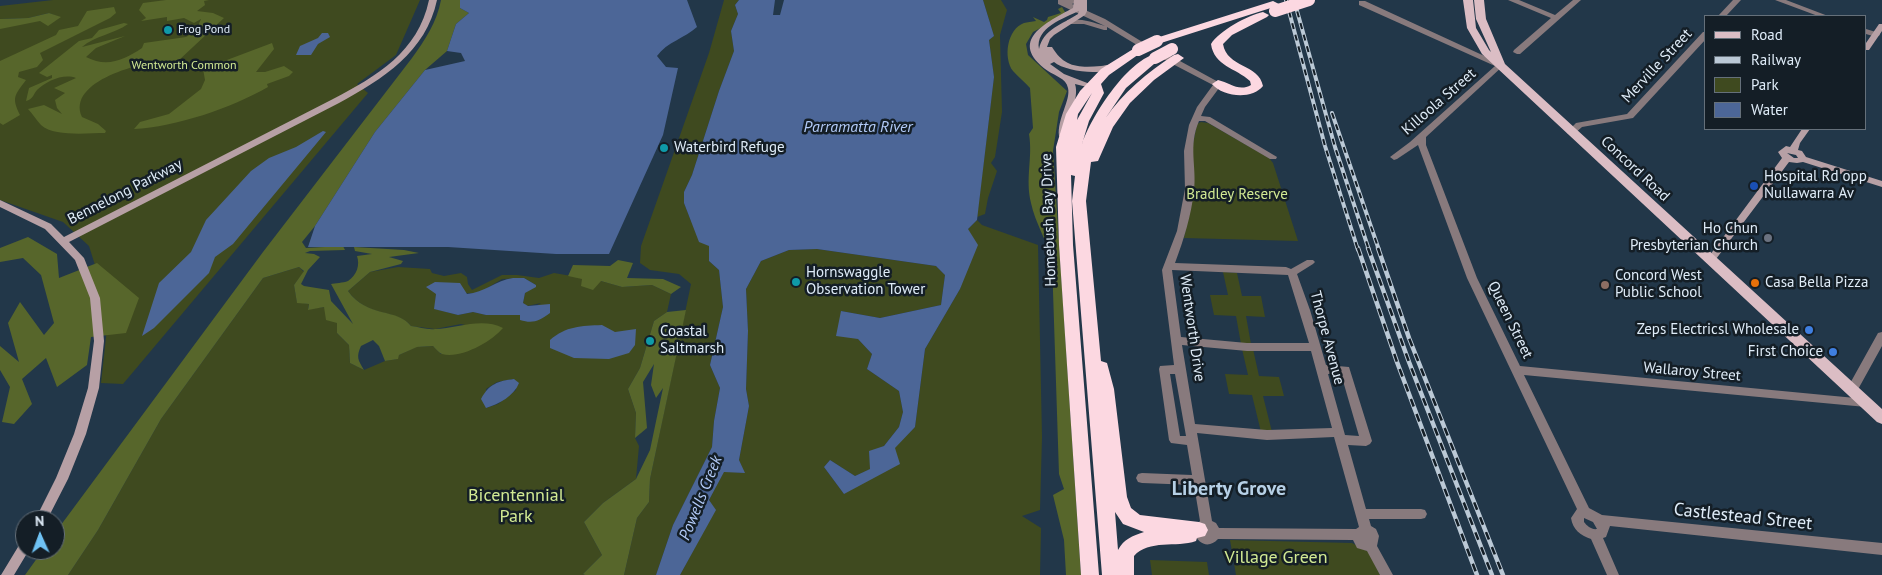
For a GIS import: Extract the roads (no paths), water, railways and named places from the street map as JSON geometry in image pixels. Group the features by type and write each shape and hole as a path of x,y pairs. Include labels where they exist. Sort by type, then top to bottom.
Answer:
{"highway":[{"path":"1148,43 1163,33 1244,7 1251,0"},
{"name":"Homebush Bay Drive","path":"1110,575 1079,201 1082,165 1088,141 1097,119 1123,84 1204,34 1263,15 1286,0"},
{"name":"Homebush Bay Drive","path":"1090,575 1066,252 1063,147 1072,114 1094,85 1112,67 1148,43 1274,7 1309,0"},
{"path":"1218,84 1242,92 1254,89 1257,83 1252,75 1223,58 1218,51 1218,44 1222,35 1263,15"},
{"path":"1079,201 1074,151 1081,125 1098,93 1094,85 1106,83 1134,64 1169,56"},
{"path":"1082,236 1089,173 1095,151 1106,126 1120,105 1157,72 1169,56"},
{"path":"1088,299 1106,389 1118,497 1122,510 1129,518 1147,524 1207,535"},
{"path":"1125,575 1125,555 1129,546 1137,541 1207,535"}],"main road":[{"name":"Concord Road","path":"1468,0 1468,15 1477,41 1486,56 1500,65 1575,128 1710,261 1882,418"},
{"name":"Concord Road","path":"1479,0 1480,20 1488,40 1498,56 1500,65"}],"street":[{"name":"Bennelong Parkway","path":"45,510 78,439 96,374 99,348 100,324 94,288 85,269 65,240 262,140 375,79 411,47 426,23 433,0"},
{"path":"1085,0 1043,29 1034,42 1035,51 1044,64 1065,77 1082,84 1094,85"},
{"path":"1512,0 1557,18"},
{"path":"1517,52 1577,0"},
{"path":"1723,15 1738,0"},
{"path":"1779,0 1821,15"},
{"path":"1362,3 1500,65"},
{"path":"1079,5 1102,22 1148,43"},
{"path":"1079,5 1070,22 1044,41 1043,50 1045,56 1059,68 1094,85"},
{"path":"1070,22 1085,22 1129,41 1148,43"},
{"path":"1867,47 1882,26"},
{"path":"1059,29 1050,39 1048,45 1051,54 1060,62 1084,70 1112,67"},
{"path":"1867,31 1876,35"},
{"name":"Merville Street","path":"1575,128 1630,116 1704,36"},
{"path":"1458,45 1468,46 1477,41"},
{"path":"1169,56 1208,72 1218,84"},
{"name":"Killoola Street","path":"1394,157 1422,135 1500,65"},
{"path":"1063,147 1064,120 1073,94 1072,86 1065,77"},
{"name":"Wentworth Drive","path":"1207,535 1200,480 1180,370 1167,280 1168,266 1182,230 1190,189 1188,150 1202,107 1218,84"},
{"path":"1197,118 1207,119 1273,156"},
{"path":"1710,261 1790,154 1805,130"},
{"name":"Queen Street","path":"1422,135 1422,145 1472,278 1585,513"},
{"path":"1790,154 1796,161 1803,159 1882,184"},
{"path":"0,203 42,222 65,240"},
{"path":"1168,266 1286,271 1292,273 1310,262"},
{"name":"Thorpe Avenue","path":"1292,273 1295,278 1361,514 1362,533 1374,538 1370,545 1387,575"},
{"path":"1852,390 1882,336"},
{"path":"1177,341 1247,347 1314,347"},
{"path":"1180,370 1164,369 1175,440 1193,440"},
{"path":"1191,428 1267,435 1339,436 1366,441 1345,370 1320,369"},
{"name":"Wallaroy Street","path":"1516,370 1866,403"},
{"path":"1142,478 1200,480"},
{"path":"1585,513 1592,514 1601,520 1604,530 1602,533 1595,535 1582,529 1577,522 1578,515 1585,513"},
{"path":"1361,514 1421,514"},
{"name":"Castlestead Street","path":"1601,520 1882,549"},
{"path":"1207,535 1362,533"},
{"path":"1595,535 1613,575"},
{"path":"7,575 16,560"}],"water":[{"path":"460,0 687,0 697,27 666,47 657,56 666,67 678,68 663,135 609,254 556,254 448,247 308,247 315,226 375,132 425,70 465,61 461,53 447,51 456,24 469,13 460,8"},
{"name":"Parramatta River","path":"739,0 775,0 773,15 780,15 784,0 983,0 994,36 989,40 994,77 977,220 968,229 978,245 960,289 925,349 915,427 895,448 900,464 844,494 824,467 830,460 855,476 870,469 869,451 884,446 899,427 903,412 899,391 867,369 872,354 858,339 836,336 841,311 880,318 941,305 945,275 936,266 817,249 789,250 761,261 746,289 748,331 746,389 749,406 739,460 745,473 724,472 709,500 716,510 680,575 656,575 673,525 712,447 714,421 720,388 710,365 723,307 719,270 709,261 709,246 699,242 684,203 684,192 692,175 734,51 731,31 738,14 735,5"},
{"path":"322,33 328,33 330,37 318,44 311,55 296,55 300,46 318,38"},
{"path":"323,131 326,132 233,244 215,257 209,273 154,328 142,336 159,283 191,252 206,220 251,171 269,158 296,147"},
{"path":"513,278 524,278 536,285 536,287 525,293 523,303 528,306 550,304 550,313 532,322 520,320 520,315 486,315 473,312 458,315 434,309 436,294 426,287 435,282 460,283 467,294"},
{"path":"602,325 615,332 636,329 635,345 629,353 609,359 574,358 550,348 550,340 568,329"},
{"path":"514,379 519,383 514,392 501,402 486,408 481,399 487,390 499,382"}],"railway":[{"path":"1286,0 1325,146 1358,250"},
{"path":"1294,0 1335,147 1369,250"},
{"path":"1332,113 1379,250"},
{"path":"1358,248 1397,362 1477,575"},
{"path":"1368,248 1409,362 1492,575"},
{"path":"1378,248 1409,338 1503,575"}],"place":[{"name":"Frog Pond","path":"168,30"},
{"name":"Waterbird Refuge","path":"664,148"},
{"name":"Hospital Rd opp Nullawarra Av","path":"1754,186"},
{"name":"Ho Chun Presbyterian Church","path":"1768,238"},
{"name":"Hornswaggle Observation Tower","path":"796,282"},
{"name":"Casa Bella Pizza","path":"1755,283"},
{"name":"Concord West Public School","path":"1605,285"},
{"name":"Zeps Electricsl Wholesale","path":"1809,330"},
{"name":"Coastal Saltmarsh","path":"650,341"},
{"name":"First Choice","path":"1833,352"}],"district":[{"name":"Liberty Grove","path":"1229,489"}],"park label":[{"name":"Wentworth Common","path":"184,66"},
{"name":"Bradley Reserve","path":"1237,195"},
{"name":"Bicentennial Park","path":"516,506"},
{"name":"Village Green","path":"1276,558"}],"water label":[{"name":"Powells Creek","path":"701,498"}]}
